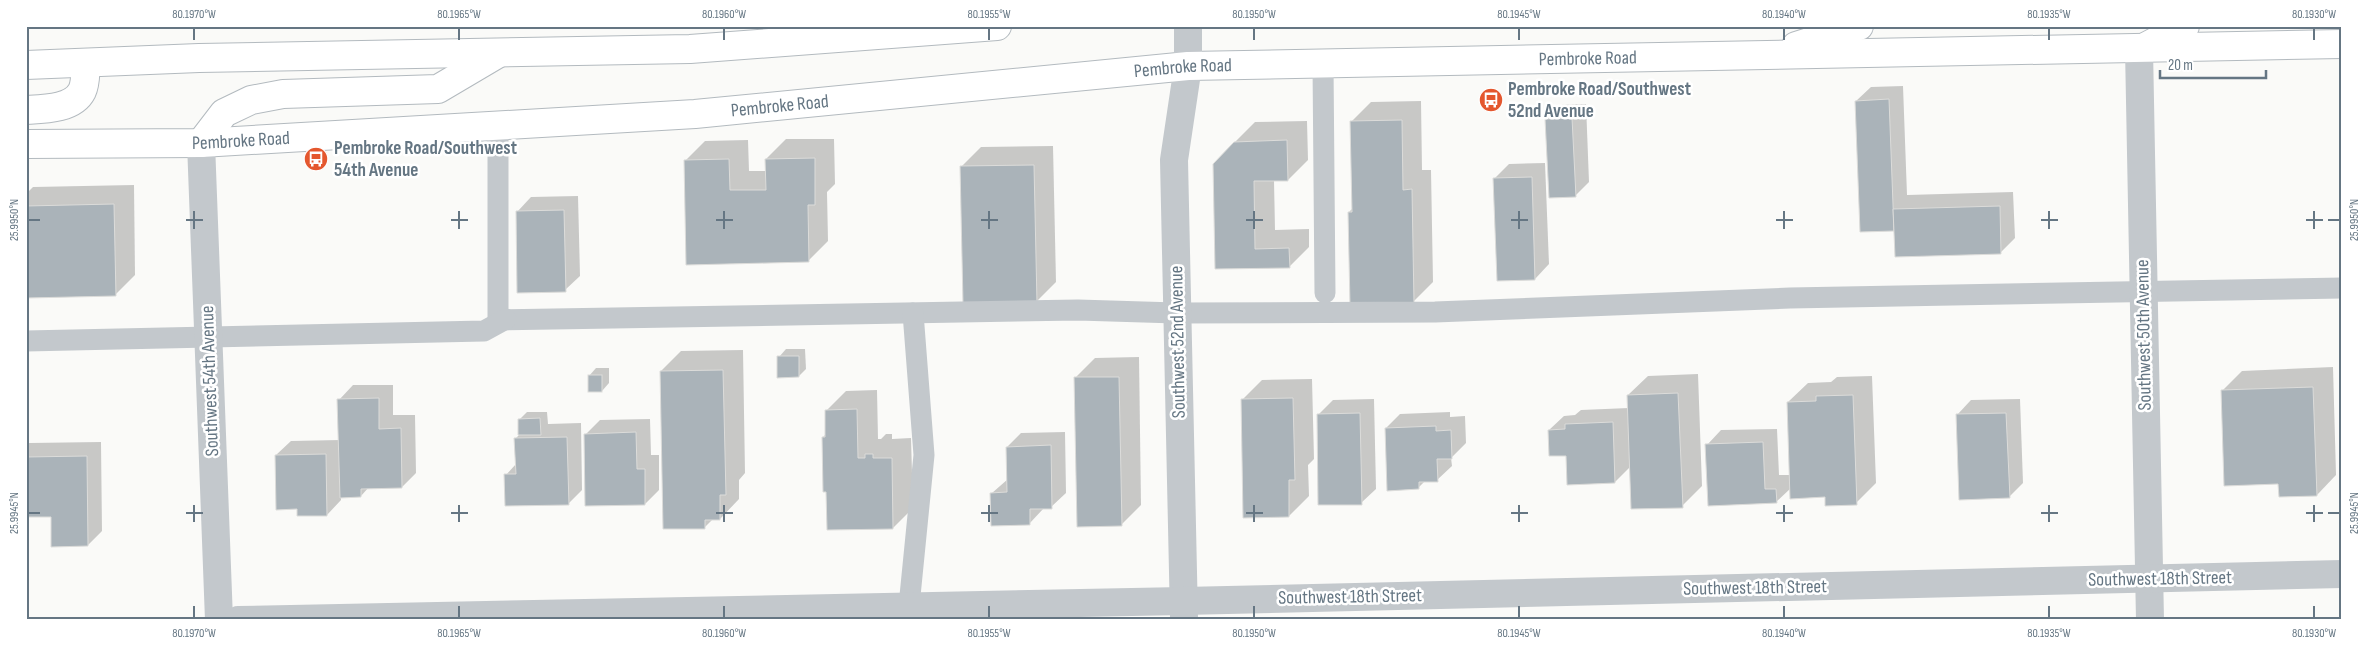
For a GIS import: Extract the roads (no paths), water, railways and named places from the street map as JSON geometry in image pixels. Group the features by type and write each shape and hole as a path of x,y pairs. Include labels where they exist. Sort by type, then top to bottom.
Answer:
{"main road":[{"path":"26,65 199,58 690,50 997,26"},
{"path":"1768,55 1858,26"},
{"path":"2140,50 2185,26"},
{"name":"Pembroke Road","path":"26,144 201,143 695,114 1188,66 2140,50 2342,44"},
{"path":"201,143 224,113 251,100 283,94 438,89 501,52"},
{"path":"26,110 68,104 78,97 82,90 86,63"}],"street":[{"name":"Southwest 52nd Avenue","path":"1184,610 1174,160 1188,66 1188,26"},
{"name":"Southwest 50th Avenue","path":"2140,50 2150,620"},
{"name":"Southwest 54th Avenue","path":"201,143 219,620"},
{"name":"Southwest 18th Street","path":"238,620 909,606 1184,610 2342,574"}],"lane":[{"path":"1323,64 1325,294"},
{"path":"498,126 498,320 1078,310 1176,313 1434,312 1790,298 2143,290 2342,288"},
{"path":"909,606 924,455 913,313"},
{"path":"26,341 484,331 506,319"}],"place":[{"name":"Pembroke Road/Southwest 52nd Avenue","path":"1491,100"},
{"name":"Pembroke Road/Southwest 54th Avenue","path":"316,159"}]}
